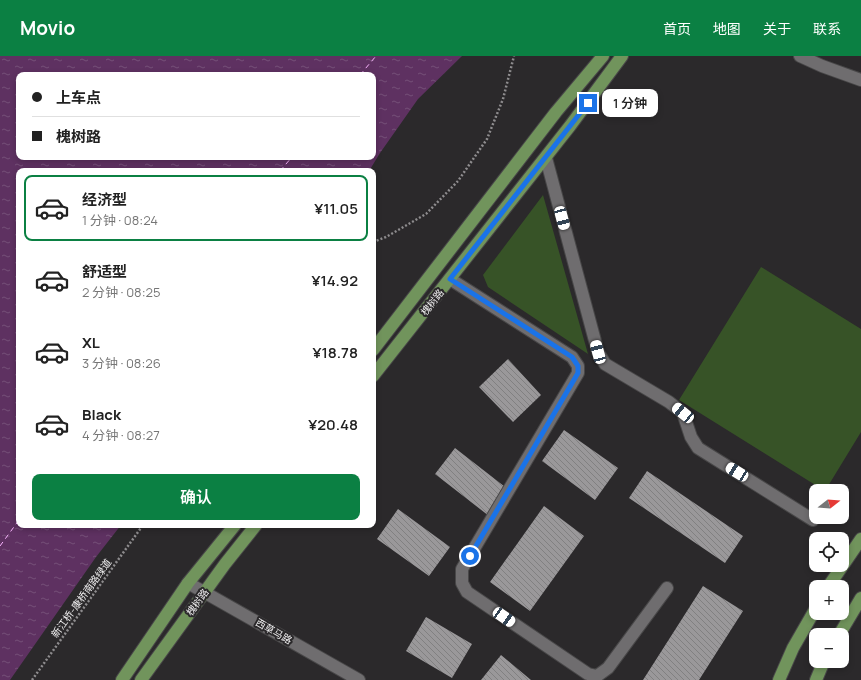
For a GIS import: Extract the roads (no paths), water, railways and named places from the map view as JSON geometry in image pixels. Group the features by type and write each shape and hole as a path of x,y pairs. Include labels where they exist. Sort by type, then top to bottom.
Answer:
{"main road":[{"name":"槐树路","path":"376,346 556,112 603,56"},
{"name":"槐树路","path":"376,372 546,158 622,56"},
{"name":"槐树路","path":"122,680 188,583 233,528"},
{"name":"槐树路","path":"141,680 204,592 254,528"},
{"path":"833,580 861,539"},
{"path":"843,628 861,598"},
{"path":"779,680 793,648 809,620"},
{"path":"816,680 821,668"}],"street":[{"path":"800,56 822,66 861,80"},
{"path":"546,158 598,352 605,364 669,402 683,413 691,437 698,448 809,517"},
{"path":"450,279 572,357 578,366 578,373 462,569 462,583 467,592 588,674 597,676 608,668 667,588"},
{"name":"西草马路","path":"188,583 360,680"}],"water":[{"path":"0,56 462,56 418,99 376,160 376,72 16,72 16,160 376,160 371,168 16,168 16,528 119,528 96,557 10,680 0,680"}]}
